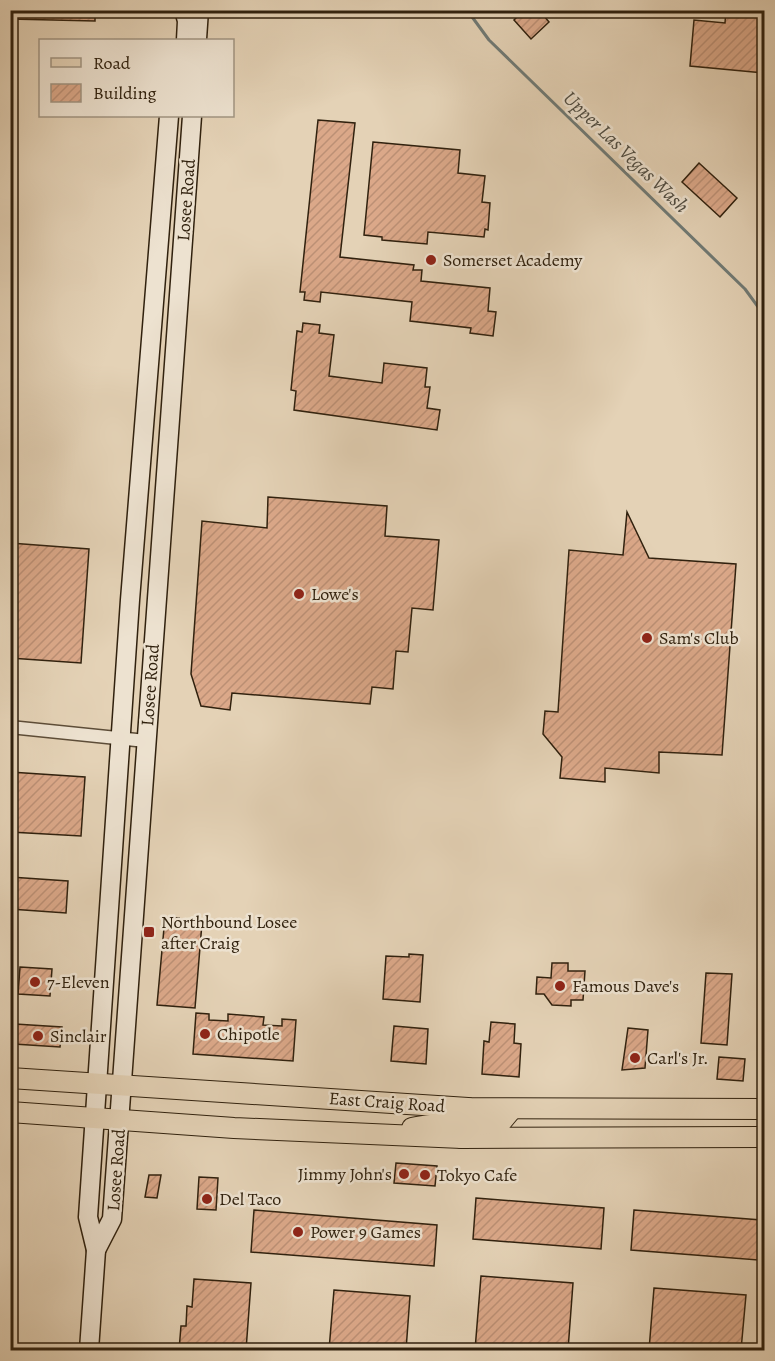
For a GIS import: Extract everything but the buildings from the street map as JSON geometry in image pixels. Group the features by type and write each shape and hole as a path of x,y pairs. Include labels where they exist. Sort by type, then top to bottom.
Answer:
{"main road":[{"path":"175,39 177,10"},
{"path":"184,10 187,21 186,39"},
{"path":"197,39 199,10"},
{"name":"Losee Road","path":"89,1350 96,1250 88,1217 120,736 169,117"},
{"path":"182,117 179,159 188,185"},
{"name":"Losee Road","path":"96,1250 112,1219 192,117"},
{"name":"East Craig Road","path":"10,1078 468,1108 765,1109"},
{"path":"380,1135 431,1124 451,1123 460,1119 468,1108"},
{"path":"462,1138 471,1126 502,1121 513,1109"},
{"name":"East Craig Road","path":"10,1112 462,1138 765,1137"}],"street":[{"path":"10,727 120,736 146,741"}],"waterway":[{"name":"Upper Las Vegas Wash","path":"467,10 489,40 745,289 764,315"}],"place":[{"name":"Somerset Academy","path":"431,260"},
{"name":"Lowe's","path":"299,594"},
{"name":"Sam's Club","path":"647,638"},
{"name":"Northbound Losee after Craig","path":"149,932"},
{"name":"7-Eleven","path":"35,982"},
{"name":"Famous Dave's","path":"560,986"},
{"name":"Chipotle","path":"205,1034"},
{"name":"Sinclair","path":"38,1036"},
{"name":"Carl's Jr.","path":"635,1058"},
{"name":"Jimmy John's","path":"404,1174"},
{"name":"Tokyo Cafe","path":"425,1175"},
{"name":"Del Taco","path":"207,1199"},
{"name":"Power 9 Games","path":"298,1232"}]}
